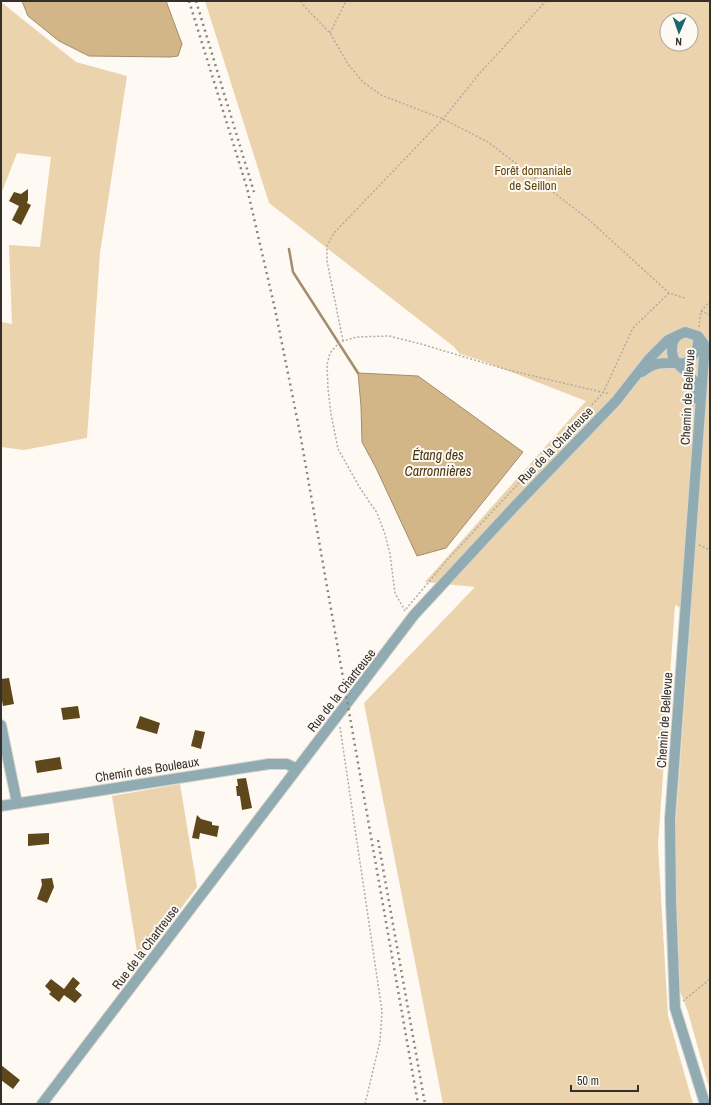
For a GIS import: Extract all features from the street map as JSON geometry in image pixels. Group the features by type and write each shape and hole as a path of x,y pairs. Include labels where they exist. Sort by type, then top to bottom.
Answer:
{"street":[{"path":"635,378 647,368 658,364 668,362 676,363 686,363 695,354 699,346 698,336 685,332 678,335 672,341 672,356 676,363 693,380 697,396 699,421"},
{"name":"Rue de la Chartreuse","path":"42,1104 414,615 515,506 621,396 649,360 668,340 678,335"},
{"name":"Chemin de Bellevue","path":"698,336 704,344 704,351 670,819 675,1008 705,1104"},
{"path":"1,725 17,803"},
{"name":"Chemin des Bouleaux","path":"1,806 270,764 287,764 297,769"}],"path":[{"path":"301,1 330,33 348,64 363,82 381,96 443,119 488,142 588,219 669,293 685,298"},
{"path":"330,33 346,1"},
{"path":"343,341 327,261 327,246 334,233 443,119 479,74 546,1"},
{"path":"405,610 448,559 603,393 633,328 669,293"},
{"path":"698,336 701,311 710,301"},
{"path":"701,311 710,315"},
{"path":"414,615 405,610 395,593 390,554 377,513 360,488 338,449 328,389 328,365 330,353 343,341 357,337 389,336 508,370 621,396"},
{"path":"338,714 382,1011 380,1041 365,1104"},
{"path":"675,1008 710,980"}],"green space":[{"name":"Forêt domaniale de Seillon","path":"205,1 710,1 710,1091 688,1012 680,991 675,860 676,821 691,613 675,605 658,845 668,1016 693,1104 443,1104 364,703 475,587 425,582 586,401 480,360 460,354 453,346 269,203"},
{"path":"1,2 76,62 127,76 100,253 87,438 24,450 1,447 1,322 12,324 9,245 40,247 51,157 17,153 1,194"},
{"path":"180,784 197,887 139,964 112,796"}],"water":[{"path":"22,1 166,1 182,44 178,56 89,56 59,41 28,16"},
{"name":"Étang des Carronnières","path":"358,373 418,376 523,452 446,548 417,556 376,468 362,442"}],"building":[{"path":"28,189 27,203 31,205 21,225 12,220 19,206 9,201 14,192 21,194"},
{"path":"9,678 14,704 3,706 1,679"},
{"path":"78,706 80,718 63,720 61,708"},
{"path":"140,716 160,723 157,734 136,728"},
{"path":"195,730 205,732 201,749 191,746"},
{"path":"60,757 62,769 37,773 35,761"},
{"path":"246,778 252,808 242,810 240,796 237,796 236,786 238,786 237,779"},
{"path":"197,815 201,819 212,822 212,825 219,826 217,837 200,833 199,839 192,838"},
{"path":"49,833 49,844 28,846 28,834"},
{"path":"52,878 54,887 47,903 37,899 42,885 41,879"},
{"path":"73,977 80,983 75,989 82,995 75,1003 64,995 59,1002 49,994 51,992 45,986 51,979 64,989"},
{"path":"1,1065 20,1080 13,1089 1,1080"}],"waterway":[{"path":"289,249 293,272 358,373"}],"railway":[{"path":"189,1 247,188 275,309 300,433 418,1104"},
{"path":"196,1 254,192"},
{"path":"378,840 425,1104"}]}
